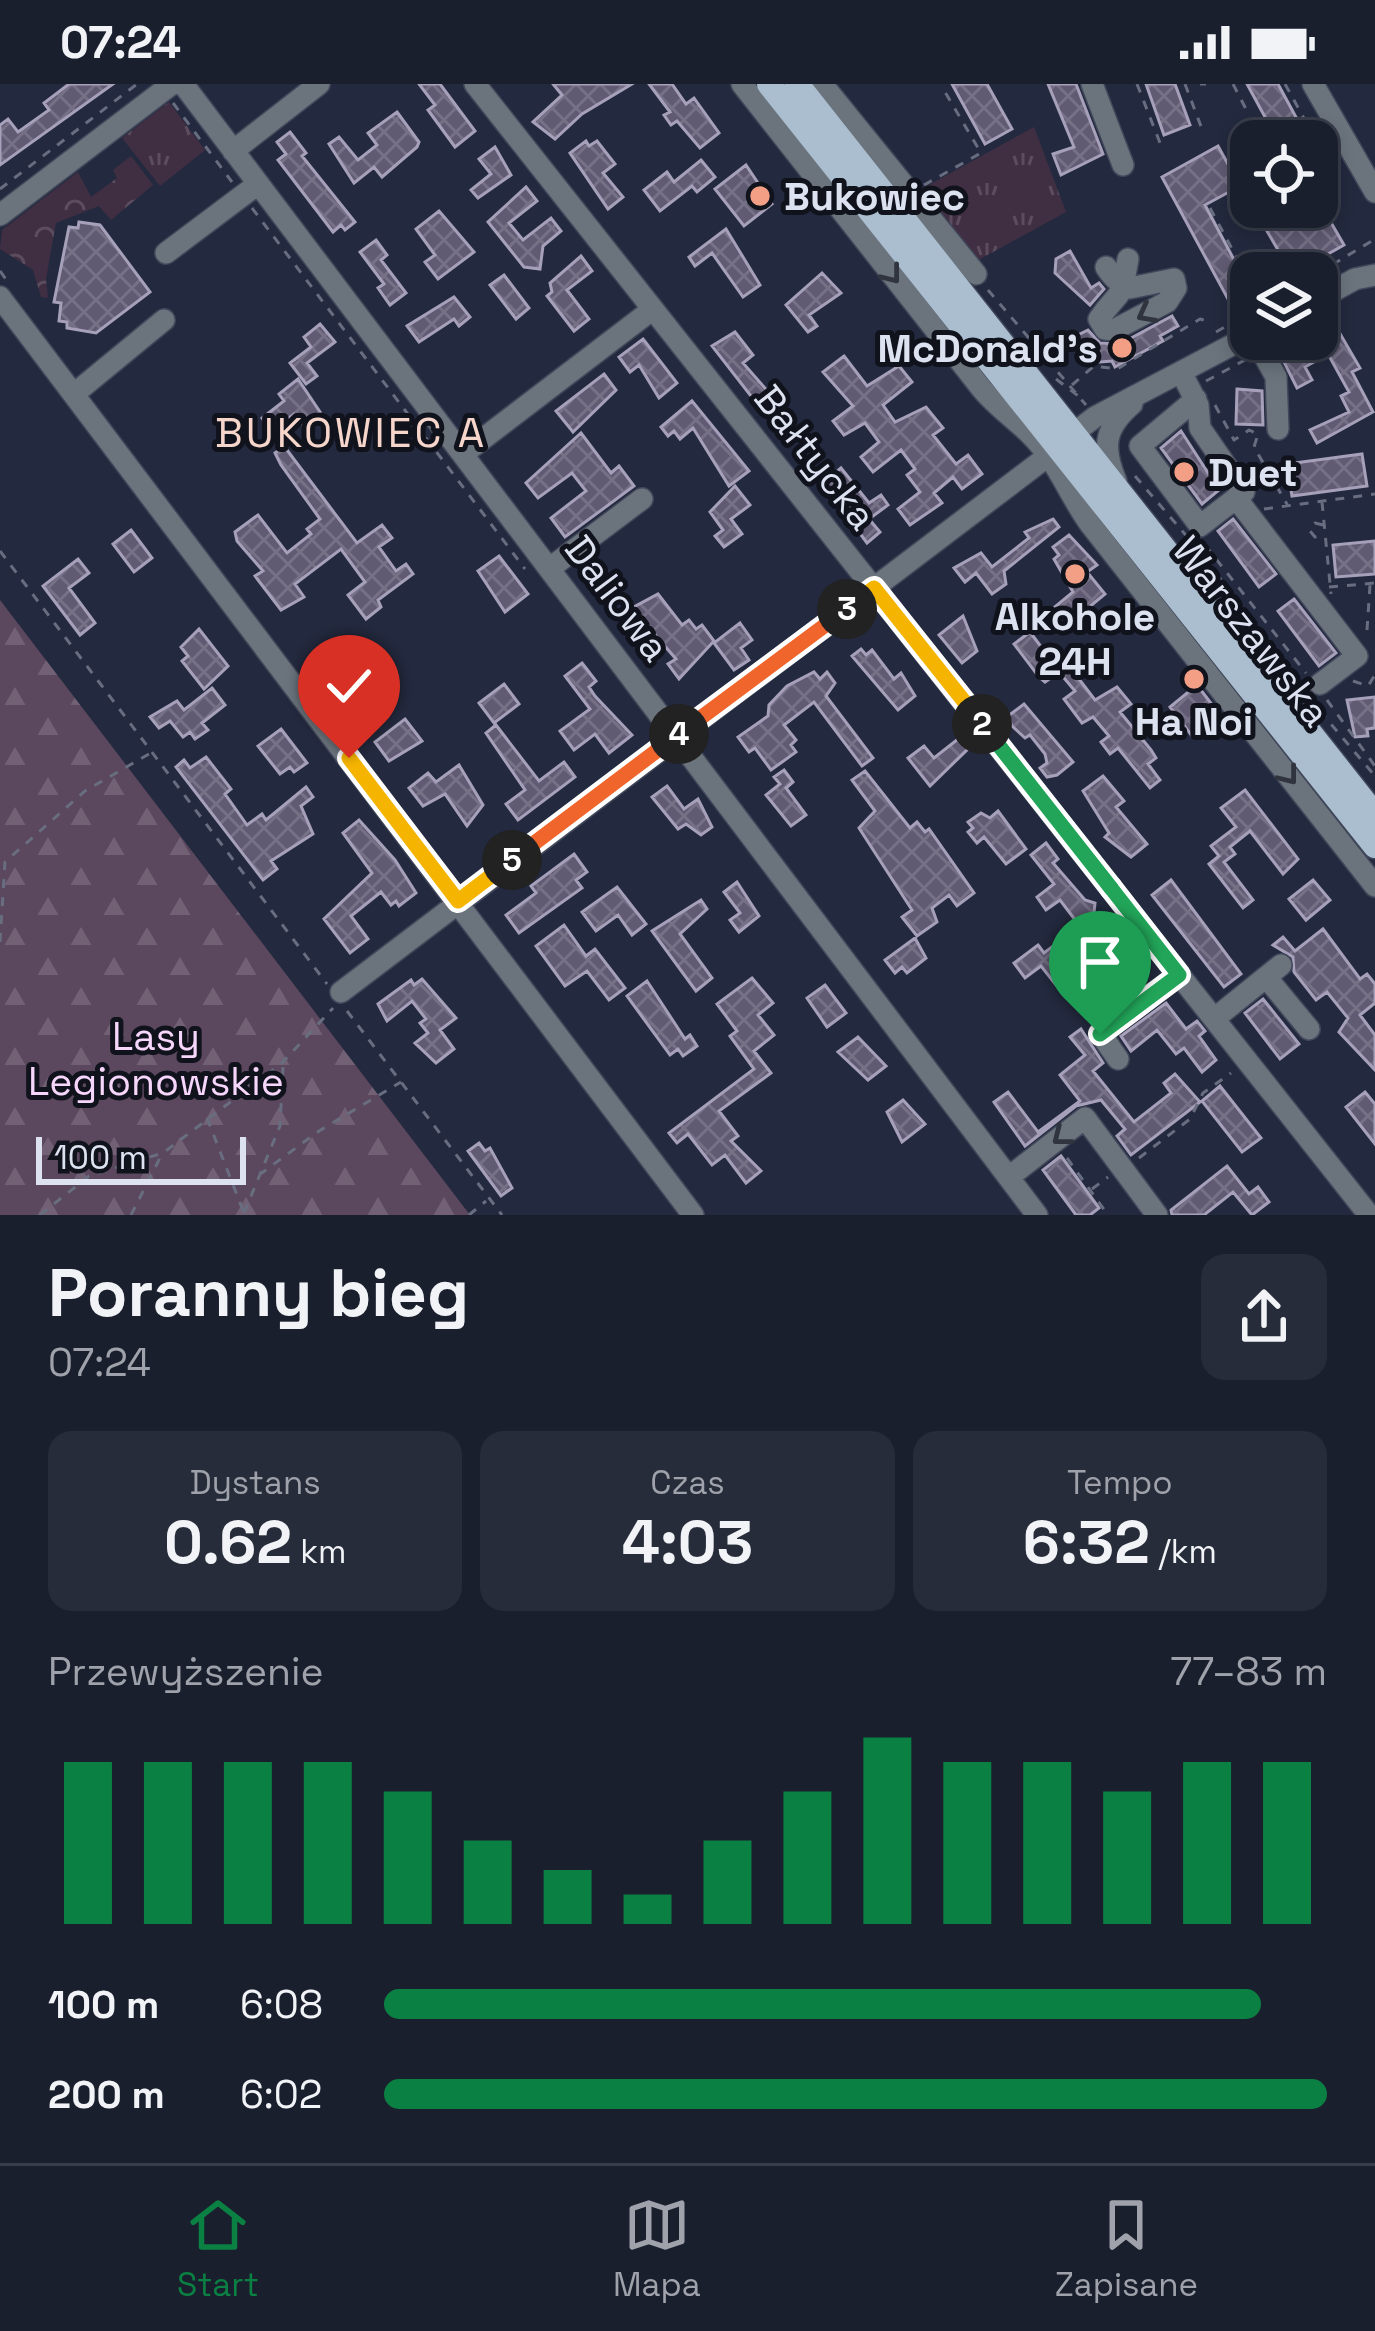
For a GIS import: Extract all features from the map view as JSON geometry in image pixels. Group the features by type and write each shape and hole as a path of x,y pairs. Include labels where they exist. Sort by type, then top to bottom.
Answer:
{"main road":[{"name":"Warszawska","path":"769,84 1060,459 1361,802"},
{"name":"Warszawska","path":"797,84 1361,802 1375,846"}],"street":[{"name":"Daliowa","path":"183,84 233,151 251,190 463,454 542,574 677,736 1037,1215"},
{"path":"233,151 319,84"},
{"name":"Bałtycka","path":"475,84 1369,1215"},
{"path":"742,84 982,389 1060,459 1090,524 1375,886"},
{"path":"822,84 976,274"},
{"path":"1092,84 1123,165"},
{"path":"1313,84 1375,193 1375,203"},
{"path":"0,215 168,94"},
{"path":"166,253 251,190"},
{"path":"1128,259 1128,287 1100,316 1105,329 1114,330 1167,302 1176,288 1174,280 1128,287"},
{"path":"1365,277 1375,262"},
{"path":"1106,267 1128,287"},
{"path":"0,297 693,1215"},
{"path":"463,454 653,310"},
{"path":"74,394 164,320"},
{"path":"339,995 874,588 1060,459 1074,433 1146,381 1230,352"},
{"path":"1265,360 1278,384 1279,429"},
{"path":"1181,372 1204,395"},
{"path":"1120,491 1107,455 1107,432 1146,381"},
{"path":"1204,395 1199,428 1244,492 1200,526 1140,446 1204,395"},
{"path":"1236,498 1357,656 1311,683"},
{"path":"542,574 643,499"},
{"path":"1090,524 1180,598"},
{"path":"1361,802 1375,871"},
{"path":"1214,1019 1274,971 1309,1028"},
{"path":"1118,1059 1100,1034 1179,975"},
{"path":"1009,1177 1085,1118 1157,1215"}],"path":[{"path":"0,189 137,84"},
{"path":"1137,84 1162,148"},
{"path":"1200,84 1186,87 1202,129"},
{"path":"1233,84 1247,111"},
{"path":"1285,84 1305,120"},
{"path":"917,189 981,153 945,92"},
{"path":"168,94 251,190 542,574"},
{"path":"1210,208 1234,252"},
{"path":"1338,261 1375,239"},
{"path":"976,274 1066,389 1093,400"},
{"path":"1066,389 1094,366 1117,369 1200,320 1211,322"},
{"path":"1207,339 1230,325"},
{"path":"1238,360 1204,395 1234,440 1249,430 1258,434 1254,447 1288,506 1375,494"},
{"path":"1133,361 1146,381"},
{"path":"1322,500 1331,590"},
{"path":"0,551 502,1215"},
{"path":"1300,582 1331,590 1373,583 1367,630"},
{"path":"1263,635 1279,641 1375,766"},
{"path":"1297,664 1311,683"},
{"path":"1350,680 1368,686 1375,675"},
{"path":"0,942 5,862 86,791 152,753"},
{"path":"40,1215 88,1176 163,1153 282,1063 339,995"},
{"path":"244,1214 280,1126 282,1063"},
{"path":"1128,1166 1190,1119 1204,1093 1241,1066"},
{"path":"259,1175 319,1131 401,1082"},
{"path":"207,1118 244,1214"},
{"path":"1055,1142 1108,1215"},
{"path":"131,1215 163,1153"},
{"path":"469,1215 489,1198"}],"green space":[{"path":"169,102 205,150 160,186 122,138"},
{"path":"1034,127 1066,212 975,262 918,191"},
{"path":"131,156 153,185 111,220 99,206 56,223 46,279 48,298 41,297 33,270 0,249 2,230 78,172 91,197 117,178 113,170"},
{"name":"Lasy Legionowskie","path":"0,600 470,1215 0,1215"}],"building":[{"path":"69,84 113,84 0,165 0,125 8,119 18,132 49,110 44,103"},
{"path":"419,84 440,84 475,131 455,147 428,110 435,105"},
{"path":"553,84 632,84 582,114 555,139 533,122 562,95"},
{"path":"649,84 672,84 686,104 694,98 719,133 700,148 677,121 671,125 664,115 670,112"},
{"path":"952,84 987,84 1012,129 985,144"},
{"path":"1048,84 1076,84 1103,154 1061,175 1053,154 1074,147"},
{"path":"1146,84 1175,84 1190,125 1164,135"},
{"path":"1247,84 1278,84 1298,120 1267,120"},
{"path":"397,112 419,142 417,147 382,177 374,167 354,183 329,144 339,137 358,160 377,145 368,133"},
{"path":"290,132 306,153 302,156 355,222 345,230 341,225 333,232 278,160 286,154 277,142"},
{"path":"586,141 589,146 597,141 615,164 603,173 623,197 608,209 570,153"},
{"path":"1218,146 1230,168 1230,191 1205,205 1230,252 1230,298 1228,299 1162,177"},
{"path":"495,147 511,175 478,198 471,190 491,174 479,159"},
{"path":"701,160 715,177 697,192 692,186 660,211 644,190 667,172 674,182"},
{"path":"746,165 772,204 744,226 715,189"},
{"path":"526,187 537,201 509,223 523,240 551,218 561,231 543,246 540,269 524,267 488,222"},
{"path":"439,211 474,252 438,279 425,262 435,255 416,229"},
{"path":"79,222 100,225 150,292 96,333 67,328 67,322 59,321 61,303 54,302 69,227 78,228"},
{"path":"1265,228 1334,228 1344,245 1332,252 1279,252"},
{"path":"726,229 760,285 743,297 712,253 695,266 689,257"},
{"path":"376,240 387,255 381,260 406,293 390,305 378,288 384,284 360,252"},
{"path":"1070,251 1091,288 1099,283 1104,289 1090,305 1055,273 1056,259"},
{"path":"581,256 592,271 567,290 589,319 574,331 547,296 552,292 550,283"},
{"path":"822,273 841,293 809,315 817,326 808,332 786,305"},
{"path":"504,275 529,308 516,319 490,285"},
{"path":"454,297 470,317 459,326 454,319 419,342 407,326"},
{"path":"1172,316 1178,326 1160,336 1163,341 1115,367 1112,361 1088,363 1074,337 1088,330 1100,343 1120,344"},
{"path":"320,324 335,342 307,363 317,376 306,384 290,363 311,347 304,337"},
{"path":"1338,330 1360,368 1352,372 1373,412 1317,443 1310,430 1349,412 1341,396 1349,392 1331,360 1338,360"},
{"path":"735,332 753,355 743,363 786,412 772,423 712,346"},
{"path":"643,339 677,383 659,398 639,365 630,372 619,357"},
{"path":"844,356 867,386 899,366 912,382 883,405 895,422 926,407 943,428 933,435 956,464 968,455 982,474 962,489 953,477 934,493 942,503 910,525 898,509 920,492 907,475 915,469 901,450 873,472 861,457 879,442 865,423 844,435 833,421 853,406 823,372"},
{"path":"1283,360 1317,360 1305,367 1312,380 1297,388"},
{"path":"604,374 616,390 573,432 556,411"},
{"path":"298,379 320,412 303,425 294,414 272,431 262,418 284,401 279,394"},
{"path":"1237,389 1262,391 1263,425 1236,424"},
{"path":"692,401 749,471 729,486 693,428 680,439 674,431 668,436 661,427"},
{"path":"1181,431 1219,490 1202,504 1161,448"},
{"path":"581,433 611,473 619,466 634,486 565,537 551,518 586,491 572,473 538,498 526,483"},
{"path":"284,446 357,543 382,525 392,538 379,547 396,571 406,564 413,574 378,600 381,607 366,619 348,595 365,582 341,549 295,584 304,597 281,610 255,576 263,571 237,541 235,532 258,515 287,553 311,534 307,529 320,519 275,453"},
{"path":"1362,454 1367,486 1292,496 1287,464"},
{"path":"841,468 869,503 881,495 888,505 869,519 880,532 867,543 823,483"},
{"path":"735,486 750,505 731,519 742,534 724,547 715,536 723,530 710,512"},
{"path":"1053,519 1059,527 1004,571 1006,584 992,594 976,573 965,582 954,568 981,553 992,567 1029,538 1025,532"},
{"path":"1233,519 1276,574 1259,587 1218,531"},
{"path":"131,530 152,558 134,572 113,544"},
{"path":"1069,535 1097,565 1087,572 1105,594 1058,633 1044,616 1073,592 1054,559 1059,555 1053,547"},
{"path":"1375,541 1375,574 1336,577 1333,545"},
{"path":"499,556 528,594 505,612 478,571"},
{"path":"78,559 89,573 69,588 95,623 80,635 43,586"},
{"path":"658,594 682,625 689,620 696,629 702,625 714,641 679,679 668,664 676,659 632,608"},
{"path":"1294,599 1336,653 1319,666 1278,611"},
{"path":"963,616 977,651 962,663 939,635"},
{"path":"740,623 752,640 741,648 749,660 734,670 714,643"},
{"path":"199,629 228,666 204,689 182,661 188,656 181,647"},
{"path":"1030,632 1045,652 1053,645 1095,700 1117,687 1131,704 1120,712 1156,758 1148,764 1160,780 1150,788 1118,748 1110,754 1101,742 1109,736 1093,717 1082,723 1064,699 1075,691 1059,672 1045,682 1039,677 1014,644"},
{"path":"861,649 866,655 872,650 894,679 901,673 915,696 898,710 852,656"},
{"path":"582,663 596,681 589,687 595,696 632,735 609,753 595,734 574,750 560,731 590,709 565,676"},
{"path":"348,670 378,708 363,720 333,681"},
{"path":"814,672 820,679 827,672 835,683 826,696 873,758 862,766 814,702 784,725 796,740 791,745 796,752 771,770 755,748 749,752 738,737 768,716 769,705 787,686"},
{"path":"504,684 519,704 494,723 479,703"},
{"path":"1197,685 1223,719 1201,736 1192,736 1170,707"},
{"path":"212,688 225,705 202,723 208,730 195,739 190,732 183,737 170,721 159,728 150,717 177,701 184,710"},
{"path":"1375,697 1375,728 1367,729 1368,736 1355,737 1347,700"},
{"path":"1024,704 1073,762 1057,775 1047,777 1040,768 1047,763 1045,754 1030,735 1025,738 1012,726 1008,716"},
{"path":"405,719 422,741 389,761 375,742"},
{"path":"496,725 539,781 564,762 575,777 518,820 506,804 525,790 486,733"},
{"path":"281,729 307,763 280,774 258,746"},
{"path":"962,736 970,747 930,786 908,758 924,746 934,758"},
{"path":"206,757 231,789 225,794 247,825 262,814 266,820 306,787 313,797 301,806 313,834 271,861 277,869 263,880 176,767 184,760 190,768"},
{"path":"459,765 483,805 467,826 445,794 423,806 409,788 428,773 436,782"},
{"path":"784,770 793,782 786,788 806,815 791,826 766,795 780,784 774,777"},
{"path":"865,771 910,828 917,822 925,832 929,829 974,893 957,906 949,895 932,908 937,922 917,936 902,917 912,910 859,828 875,811 852,780"},
{"path":"1103,776 1124,801 1116,807 1147,844 1131,857 1105,837 1109,833 1083,791"},
{"path":"667,786 684,809 698,799 712,827 701,835 686,824 678,829 652,797"},
{"path":"1245,790 1298,859 1283,874 1250,831 1230,847 1235,854 1224,862 1253,900 1243,908 1209,864 1219,856 1211,846 1236,827 1221,808"},
{"path":"998,811 1026,849 1006,864 984,837 977,843 968,832 973,828 968,822 981,813 990,818"},
{"path":"359,820 395,860 416,893 399,906 396,901 391,905 381,892 351,916 368,939 350,953 324,919 372,873 343,833"},
{"path":"1046,843 1058,859 1053,863 1085,900 1095,903 1094,913 1079,925 1060,900 1046,910 1037,897 1054,884 1031,855"},
{"path":"574,854 587,872 576,880 582,888 519,933 506,915 536,893 531,886"},
{"path":"1171,880 1241,974 1224,987 1152,895"},
{"path":"1313,880 1330,900 1306,920 1289,899"},
{"path":"737,882 759,916 739,932 730,920 740,913 724,892"},
{"path":"617,887 646,924 632,935 618,915 596,931 582,912"},
{"path":"701,900 707,909 680,934 712,978 696,991 652,931"},
{"path":"564,925 586,956 595,949 625,988 609,1000 587,971 565,986 536,946"},
{"path":"1323,929 1360,979 1367,974 1375,984 1375,1003 1360,1015 1375,1035 1375,1070 1339,1032 1348,1018 1327,992 1316,1000 1294,972 1293,957 1273,945 1283,937 1295,951"},
{"path":"915,938 926,958 907,973 902,967 895,973 885,960"},
{"path":"1038,945 1044,953 1052,947 1078,985 1064,995 1041,966 1025,978 1014,963"},
{"path":"752,978 773,1003 758,1015 774,1035 754,1051 771,1073 719,1111 738,1136 731,1141 761,1171 746,1183 725,1155 712,1165 688,1134 677,1143 669,1133 754,1069 730,1036 737,1031 717,1004"},
{"path":"422,979 456,1018 440,1030 454,1049 436,1063 415,1043 428,1033 420,1023 426,1019 412,1001 387,1021 378,1004 411,980 414,985"},
{"path":"647,981 685,1039 690,1035 697,1046 683,1056 678,1049 670,1055 627,996"},
{"path":"825,985 846,1013 827,1027 807,998"},
{"path":"1263,999 1299,1044 1280,1059 1245,1013"},
{"path":"1166,1003 1186,1029 1197,1021 1205,1031 1199,1036 1216,1060 1202,1072 1184,1048 1176,1054 1157,1030 1131,1051 1121,1036"},
{"path":"1081,1029 1103,1063 1093,1071 1134,1122 1171,1093 1164,1083 1175,1074 1200,1102 1131,1155 1117,1136 1125,1129 1101,1100 1076,1106 1025,1146 994,1102 1008,1092 1038,1132 1080,1101 1060,1075 1085,1055 1070,1037"},
{"path":"858,1037 886,1066 868,1080 838,1052"},
{"path":"1220,1086 1261,1138 1242,1152 1202,1101"},
{"path":"1365,1092 1375,1104 1375,1144 1346,1107"},
{"path":"903,1100 925,1124 902,1142 887,1112"},
{"path":"479,1143 485,1151 490,1148 512,1188 501,1196 468,1151"},
{"path":"1061,1156 1099,1208 1090,1215 1076,1215 1043,1170"},
{"path":"1227,1166 1249,1194 1258,1187 1269,1202 1252,1215 1233,1192 1204,1215 1172,1215 1171,1210"}],"place":[{"name":"Bukowiec","path":"760,196"},
{"name":"McDonald's","path":"1122,348"},
{"name":"Duet","path":"1184,472"},
{"name":"Alkohole 24H","path":"1075,574"},
{"name":"Ha Noi","path":"1194,679"}],"district":[{"name":"BUKOWIEC A","path":"351,432"}],"route":[{"path":"349,758 458,901 874,588 1179,975 1100,1034"}]}
